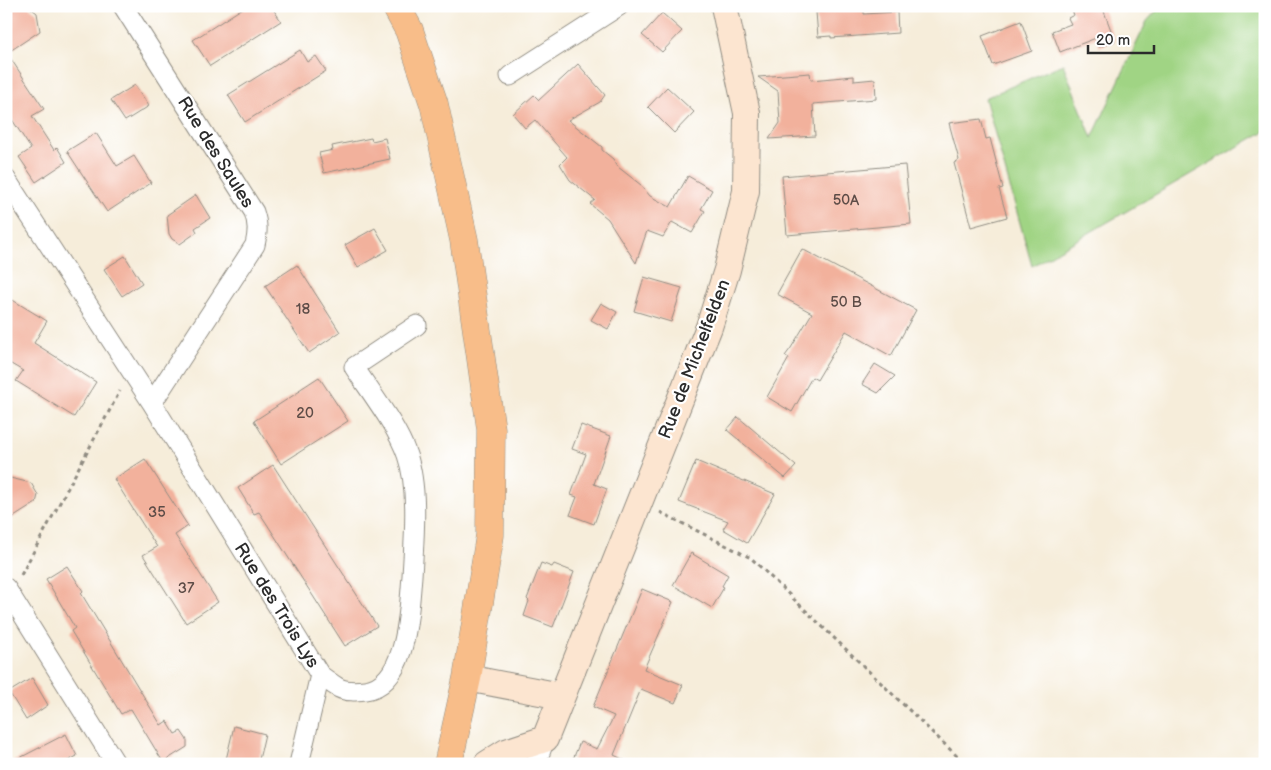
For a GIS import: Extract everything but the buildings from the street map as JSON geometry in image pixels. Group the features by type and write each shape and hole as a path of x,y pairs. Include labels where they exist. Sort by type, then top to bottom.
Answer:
{"main road":[{"path":"396,6 409,30 434,104 464,240 491,429 490,535 467,678 448,764"}],"street":[{"name":"Rue des Saules","path":"123,6 254,212 258,223 258,234 255,244 152,403"},
{"path":"510,76 618,6"},
{"name":"Rue de Michelfelden","path":"545,739 709,327 727,270 746,191 747,113 724,6"},
{"name":"Rue des Trois Lys","path":"6,179 132,371 320,675 340,688 354,692 369,690 383,683 394,670 402,650 408,620 414,539 413,488 407,456 397,433 354,367 417,325"},
{"path":"8,591 116,764"},
{"path":"299,764 320,675"},
{"path":"467,678 561,696"},
{"path":"487,764 506,752 545,739"},
{"path":"536,764 545,739"}],"path":[{"path":"8,591 132,371"},
{"path":"640,501 751,558 960,759 959,764"}],"green space":[{"path":"1161,6 1265,6 1265,131 1032,266 985,98 1063,64 1092,138 1147,21"}]}
